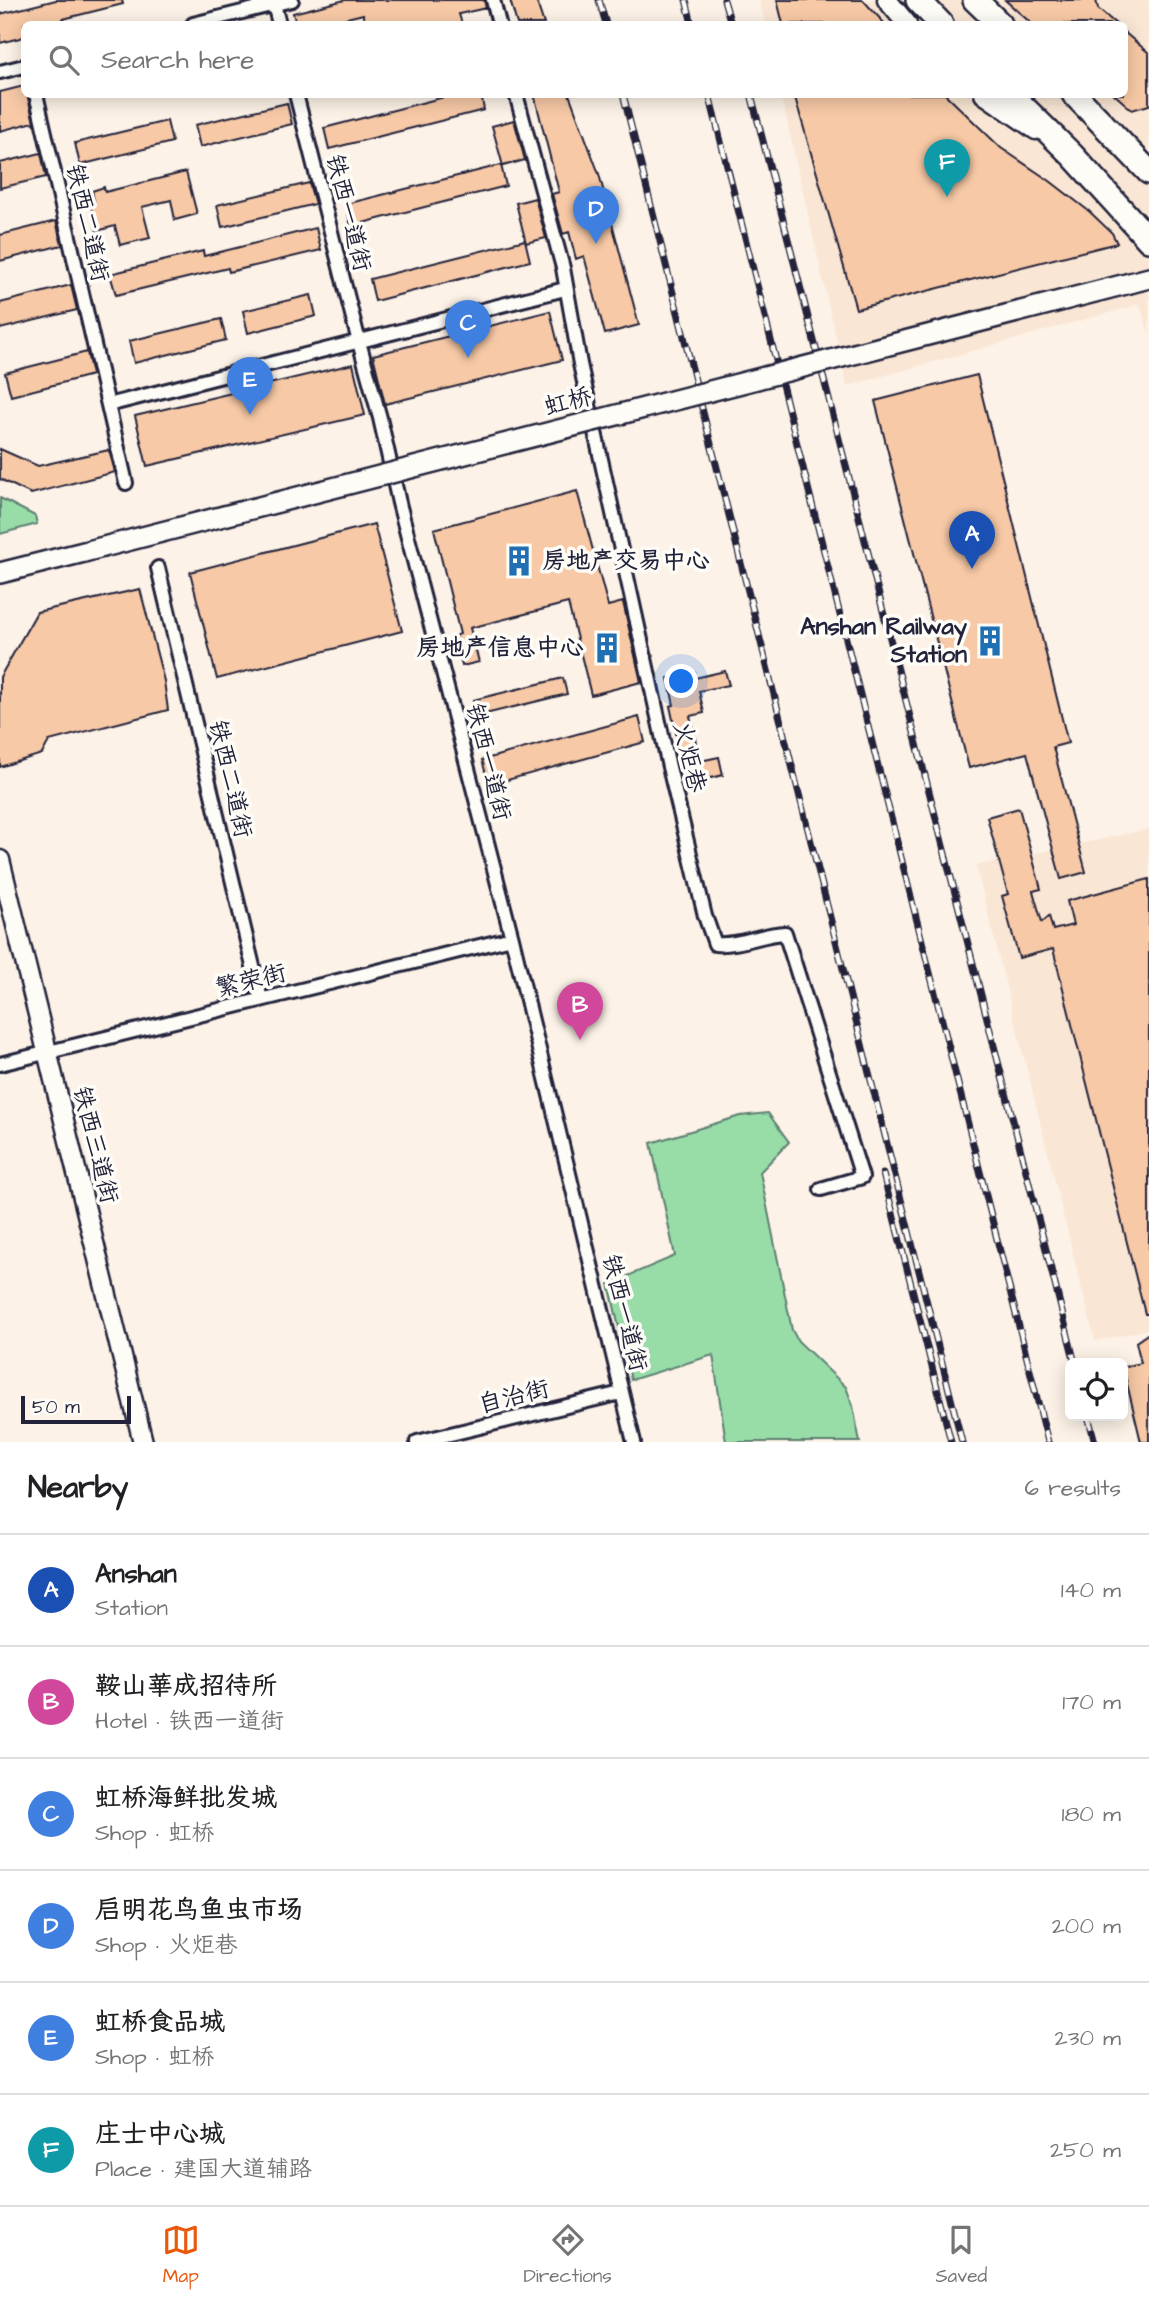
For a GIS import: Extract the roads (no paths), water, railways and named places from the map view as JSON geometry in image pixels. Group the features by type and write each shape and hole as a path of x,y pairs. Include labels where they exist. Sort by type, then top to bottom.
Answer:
{"highway":[{"path":"918,0 938,21"},
{"path":"933,0 949,21"},
{"path":"975,0 997,21"},
{"path":"1014,98 1072,155 1149,240"},
{"path":"1078,98 1146,168"}],"main road":[{"path":"887,0 904,21"},
{"path":"990,98 1072,155"},
{"name":"虹桥","path":"0,573 1140,281"},
{"name":"铁西三道街","path":"0,860 143,1442"}],"street":[{"path":"204,21 273,2 292,0"},
{"path":"493,0 498,21"},
{"path":"273,2 278,21"},
{"path":"0,72 21,67"},
{"name":"铁西二道街","path":"37,98 126,483"},
{"name":"铁西一道街","path":"297,98 380,418 398,503 512,938 634,1442"},
{"name":"火炬巷","path":"517,98 563,268 565,289 669,767 705,916 715,944 730,945 772,933 785,933 862,1177 821,1189"},
{"path":"108,405 565,289"},
{"name":"铁西二道街","path":"158,568 261,1000"},
{"name":"繁荣街","path":"0,1064 512,938"},
{"name":"自治街","path":"418,1442 621,1393"}],"railway":[{"path":"599,0 605,21"},
{"path":"686,0 691,21"},
{"path":"724,0 730,21"},
{"path":"624,98 962,1442"},
{"path":"710,98 1048,1442"},
{"path":"752,98 1074,1358"},
{"path":"883,1174 951,1442"},
{"path":"1089,1421 1095,1442"}],"place":[{"name":"庄士中心城","path":"947,197"},
{"name":"启明花鸟鱼虫市场","path":"596,244"},
{"name":"虹桥海鲜批发城","path":"468,358"},
{"name":"虹桥食品城","path":"250,415"},
{"name":"房地产交易中心","path":"519,561"},
{"name":"Anshan","path":"972,569"},
{"name":"Anshan Railway Station","path":"990,641"},
{"name":"房地产信息中心","path":"607,648"},
{"name":"鞍山華成招待所","path":"580,1040"}]}
